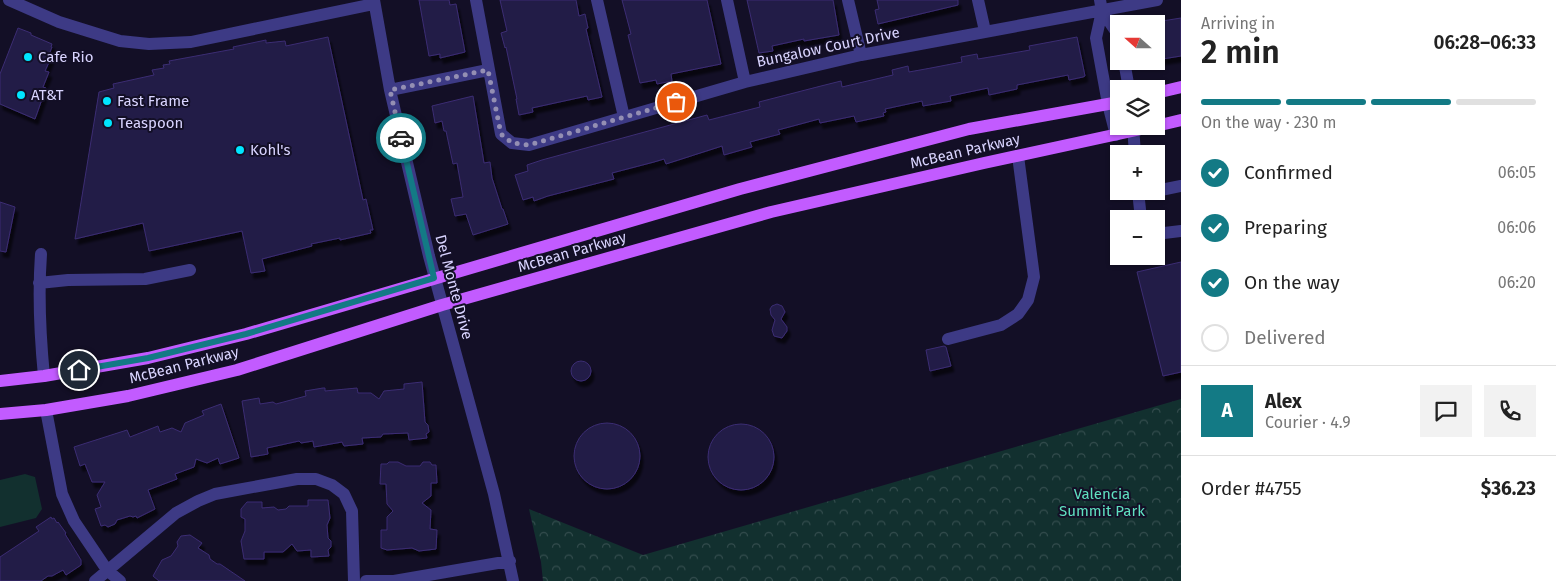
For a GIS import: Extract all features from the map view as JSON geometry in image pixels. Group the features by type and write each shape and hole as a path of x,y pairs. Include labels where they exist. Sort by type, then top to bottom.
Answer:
{"main road":[{"path":"1165,90 1181,86"},
{"name":"McBean Parkway","path":"0,381 44,376 148,358 246,334 740,189 969,129 1110,104"},
{"name":"McBean Parkway","path":"1165,124 1181,120"},
{"name":"McBean Parkway","path":"0,414 46,410 128,396 237,370 442,305 771,212 1018,156 1116,136"}],"street":[{"path":"9,0 59,22 120,41 149,44 192,42 374,2"},
{"path":"390,90 488,70 476,0"},
{"path":"597,0 624,117"},
{"path":"727,0 745,82"},
{"path":"848,0 861,55"},
{"path":"978,0 985,31"},
{"name":"Bungalow Court Drive","path":"488,70 501,134 512,143 529,145 745,82 861,55 985,31 1101,5 1157,0"},
{"name":"Del Monte Drive","path":"374,2 390,90 434,278 494,494 513,581"},
{"path":"1101,5 1110,20"},
{"path":"1101,5 1096,38 1110,92"},
{"path":"948,340 1000,325 1018,314 1028,300 1034,277 1018,156"},
{"path":"1165,189 1181,186"},
{"path":"1165,233 1181,231"},
{"path":"41,254 39,283 40,341 44,376"},
{"path":"39,283 68,280 145,279 190,270"},
{"path":"46,410 62,494 74,521 107,570 120,581"},
{"path":"95,581 176,513 198,501 215,494 297,478 316,479 332,485 344,494 352,511 354,581"},
{"path":"366,581 394,581 510,561"}],"green space":[{"name":"Valencia Summit Park","path":"1181,399 1181,581 543,581 541,562 529,509 643,555"},
{"path":"25,474 35,477 42,509 36,518 0,527 0,480"}],"building":[{"path":"419,0 449,0 450,5 456,4 465,52 440,58 440,54 429,56"},
{"path":"500,0 576,0 579,16 585,14 588,28 586,29 602,97 588,100 587,96 532,108 533,112 519,115 506,47 501,33 507,31"},
{"path":"622,0 707,0 721,64 671,74 672,81 657,84 656,80 640,83 628,35 631,34"},
{"path":"747,0 833,0 839,35 804,41 804,39 772,46 773,51 759,53"},
{"path":"877,0 958,0 958,5 878,24 875,10 879,9"},
{"path":"1181,18 1181,56 1165,59 1165,21"},
{"path":"18,28 52,44 48,57 51,58 45,71 49,72 43,87 46,88 35,119 0,104 0,74"},
{"name":"Kohl's","path":"328,37 363,200 366,199 373,230 370,230 371,233 311,244 312,246 262,259 265,271 251,273 242,231 149,251 143,223 75,239 99,92 114,88 113,84 154,75 152,70 164,68 163,65 170,64 169,61 234,49 233,47 266,40 266,43 285,41 286,46"},
{"path":"1077,37 1085,76 1083,77 1069,80 1068,75 1017,85 1017,89 989,95 988,88 950,96 951,101 923,106 922,101 885,109 884,116 856,122 854,116 820,123 819,119 778,130 780,134 750,142 752,147 724,155 722,146 666,164 664,159 612,173 614,179 534,201 533,197 523,200 515,175 528,171 527,165 542,160 707,115 709,120 760,107 759,102 841,81 842,87 893,75 892,70 908,66 909,72 962,62 961,57 977,54 978,59 996,56 1030,50 1029,46"},
{"path":"473,96 484,163 490,162 492,178 508,224 473,235 466,214 455,216 451,199 463,197 457,163 453,164 442,121 435,123 432,106"},
{"path":"0,202 15,207 6,252 0,251"},
{"path":"1181,262 1181,372 1163,376 1137,272"},
{"path":"777,304 782,306 785,312 781,319 787,327 787,331 782,338 774,336 772,330 775,320 771,315 770,309"},
{"path":"946,347 951,366 930,371 926,350"},
{"path":"581,361 588,364 591,371 588,378 581,381 574,378 571,371 574,364"},
{"path":"422,382 425,422 428,425 429,432 426,434 427,438 409,440 408,433 383,434 381,437 362,438 363,444 344,446 342,442 314,447 313,441 301,443 299,441 267,448 268,454 251,457 242,401 259,398 260,404 273,402 276,404 306,396 305,391 323,388 325,388 325,391 357,388 358,393 371,393 379,399 384,391 404,389 404,384"},
{"path":"221,404 239,458 220,464 218,458 207,463 196,459 194,467 175,474 177,479 148,490 155,509 137,518 136,516 130,516 117,520 115,524 108,527 105,525 101,526 95,509 101,507 97,495 105,482 92,482 85,464 80,466 74,447 127,430 130,437 158,426 160,432 172,428 181,432 185,423 204,415 202,411"},
{"path":"601,423 613,423 625,428 635,438 640,450 638,469 625,484 613,489 601,489 589,484 579,474 574,462 574,450 579,438 589,428"},
{"path":"741,424 754,427 764,434 771,444 774,457 771,470 764,480 754,487 741,490 728,487 718,480 711,470 708,457 711,444 718,434 728,427"},
{"path":"398,462 406,466 420,466 423,462 430,462 432,465 436,465 437,483 431,483 431,496 422,503 431,510 430,529 437,530 436,549 419,551 412,548 387,550 381,548 381,530 387,530 387,517 393,511 387,504 386,484 380,484 381,464"},
{"path":"308,500 328,500 330,518 327,525 328,538 331,541 331,547 328,550 329,556 311,557 311,550 297,551 292,544 283,552 264,552 264,559 244,559 241,541 245,531 245,519 241,517 241,509 247,502 262,502 262,508 274,507 278,510 286,509 289,506 308,506"},
{"path":"51,517 58,522 66,533 81,560 81,565 66,575 63,570 41,581 0,581 0,557 39,531 36,527"},
{"path":"190,535 202,543 198,548 209,555 210,559 245,581 159,581 153,576 162,560 171,556 178,546 177,542 181,536"}],"way so far":[{"path":"401,138 390,90 488,70 501,134 512,143 529,145 676,102"}],"place":[{"name":"Cafe Rio","path":"28,57"},
{"name":"AT&T","path":"21,95"},
{"name":"Fast Frame","path":"107,101"},
{"name":"Teaspoon","path":"108,123"},
{"name":"Kohl's","path":"240,150"}],"route":[{"path":"79,370 148,358 246,334 434,278 401,138"}]}
